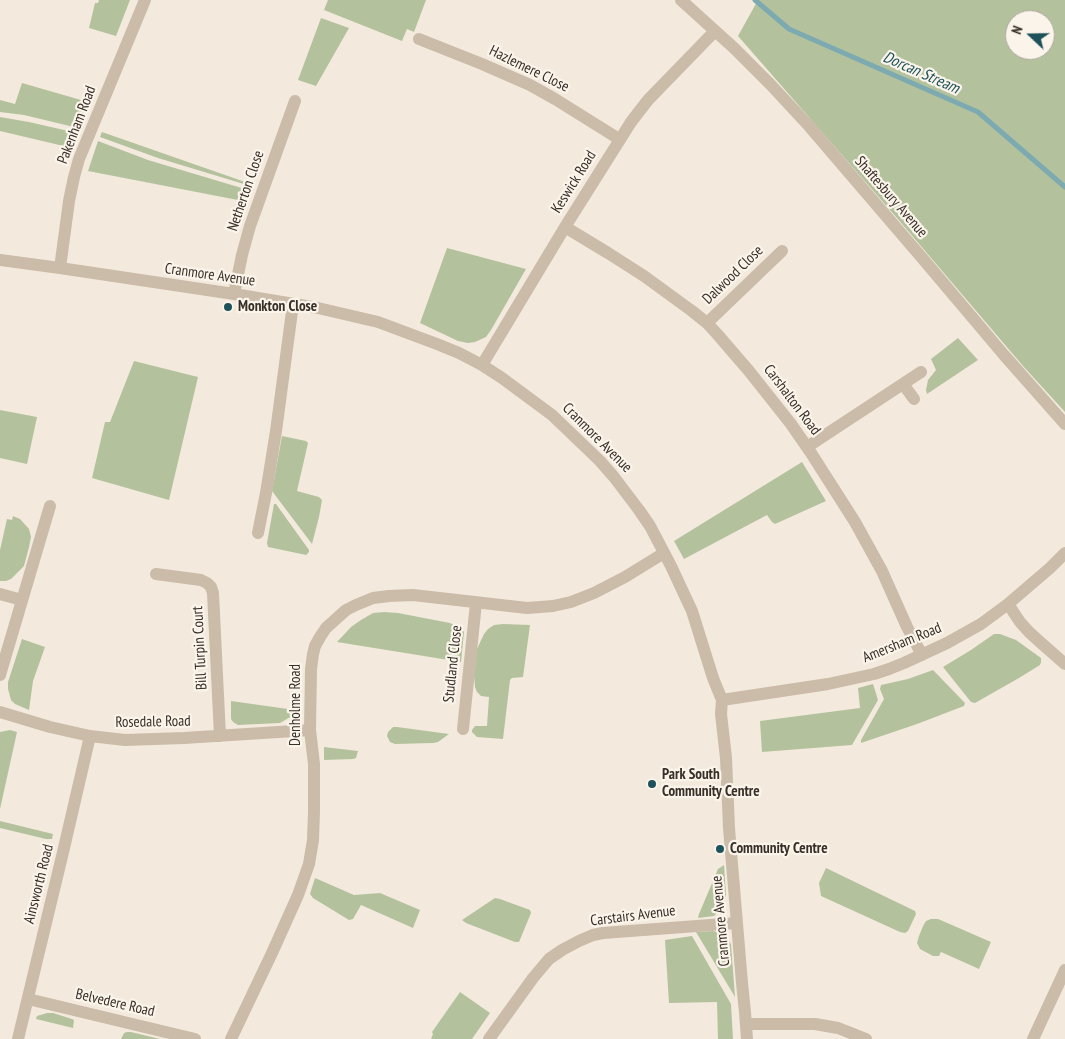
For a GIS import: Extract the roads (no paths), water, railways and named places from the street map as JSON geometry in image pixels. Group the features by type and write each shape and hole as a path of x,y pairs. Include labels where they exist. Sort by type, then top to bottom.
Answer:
{"street":[{"name":"Pakenham Road","path":"60,268 74,177 145,0"},
{"name":"Shaftesbury Avenue","path":"681,0 753,66 809,126 1065,424"},
{"name":"Keswick Road","path":"482,365 619,139 648,100 714,31"},
{"name":"Hazlemere Close","path":"419,39 530,85 619,139"},
{"name":"Netherton Close","path":"234,294 250,226 295,101"},
{"name":"Carshalton Road","path":"565,227 670,294 707,324 754,378 791,424 871,549 922,655"},
{"name":"Dalwood Close","path":"707,324 782,251"},
{"name":"Cranmore Avenue","path":"0,260 234,294 318,308 378,322 460,353 482,365 552,415 600,461 650,526 678,579 692,612 722,700 721,714 747,1039"},
{"path":"258,533 276,431 293,304"},
{"path":"807,448 921,372"},
{"path":"903,384 914,399"},
{"path":"0,675 50,506"},
{"name":"Denholme Road","path":"231,1039 298,895 309,864 313,840 314,812 314,764 310,730 311,670 315,646 326,628 346,610 373,598 389,596 413,595 527,608 553,606 571,602 594,593 625,578 664,554"},
{"name":"Amersham Road","path":"722,700 796,690 858,678 889,669 922,655 981,624 1008,604 1065,554"},
{"name":"Bill Turpin Court","path":"156,574 201,580 211,587 213,593 220,736"},
{"path":"0,594 22,600"},
{"name":"Studland Close","path":"462,730 476,603"},
{"path":"1008,604 1029,632 1065,664"},
{"name":"Rosedale Road","path":"0,712 50,727 90,736 125,740 310,730"},
{"name":"Ainsworth Road","path":"18,1039 90,736"},
{"name":"Carstairs Avenue","path":"489,1039 549,959 579,941 603,933 737,923"},
{"path":"1033,1039 1065,970"},
{"name":"Belvedere Road","path":"28,999 195,1039"},
{"path":"746,1024 815,1024 838,1028 866,1039"}],"waterway":[{"name":"Dorcan Stream","path":"755,0 789,29 978,112 1065,187"}],"place":[{"name":"Monkton Close","path":"228,307"},
{"name":"Park South Community Centre","path":"652,784"},
{"name":"Community Centre","path":"720,849"}]}
